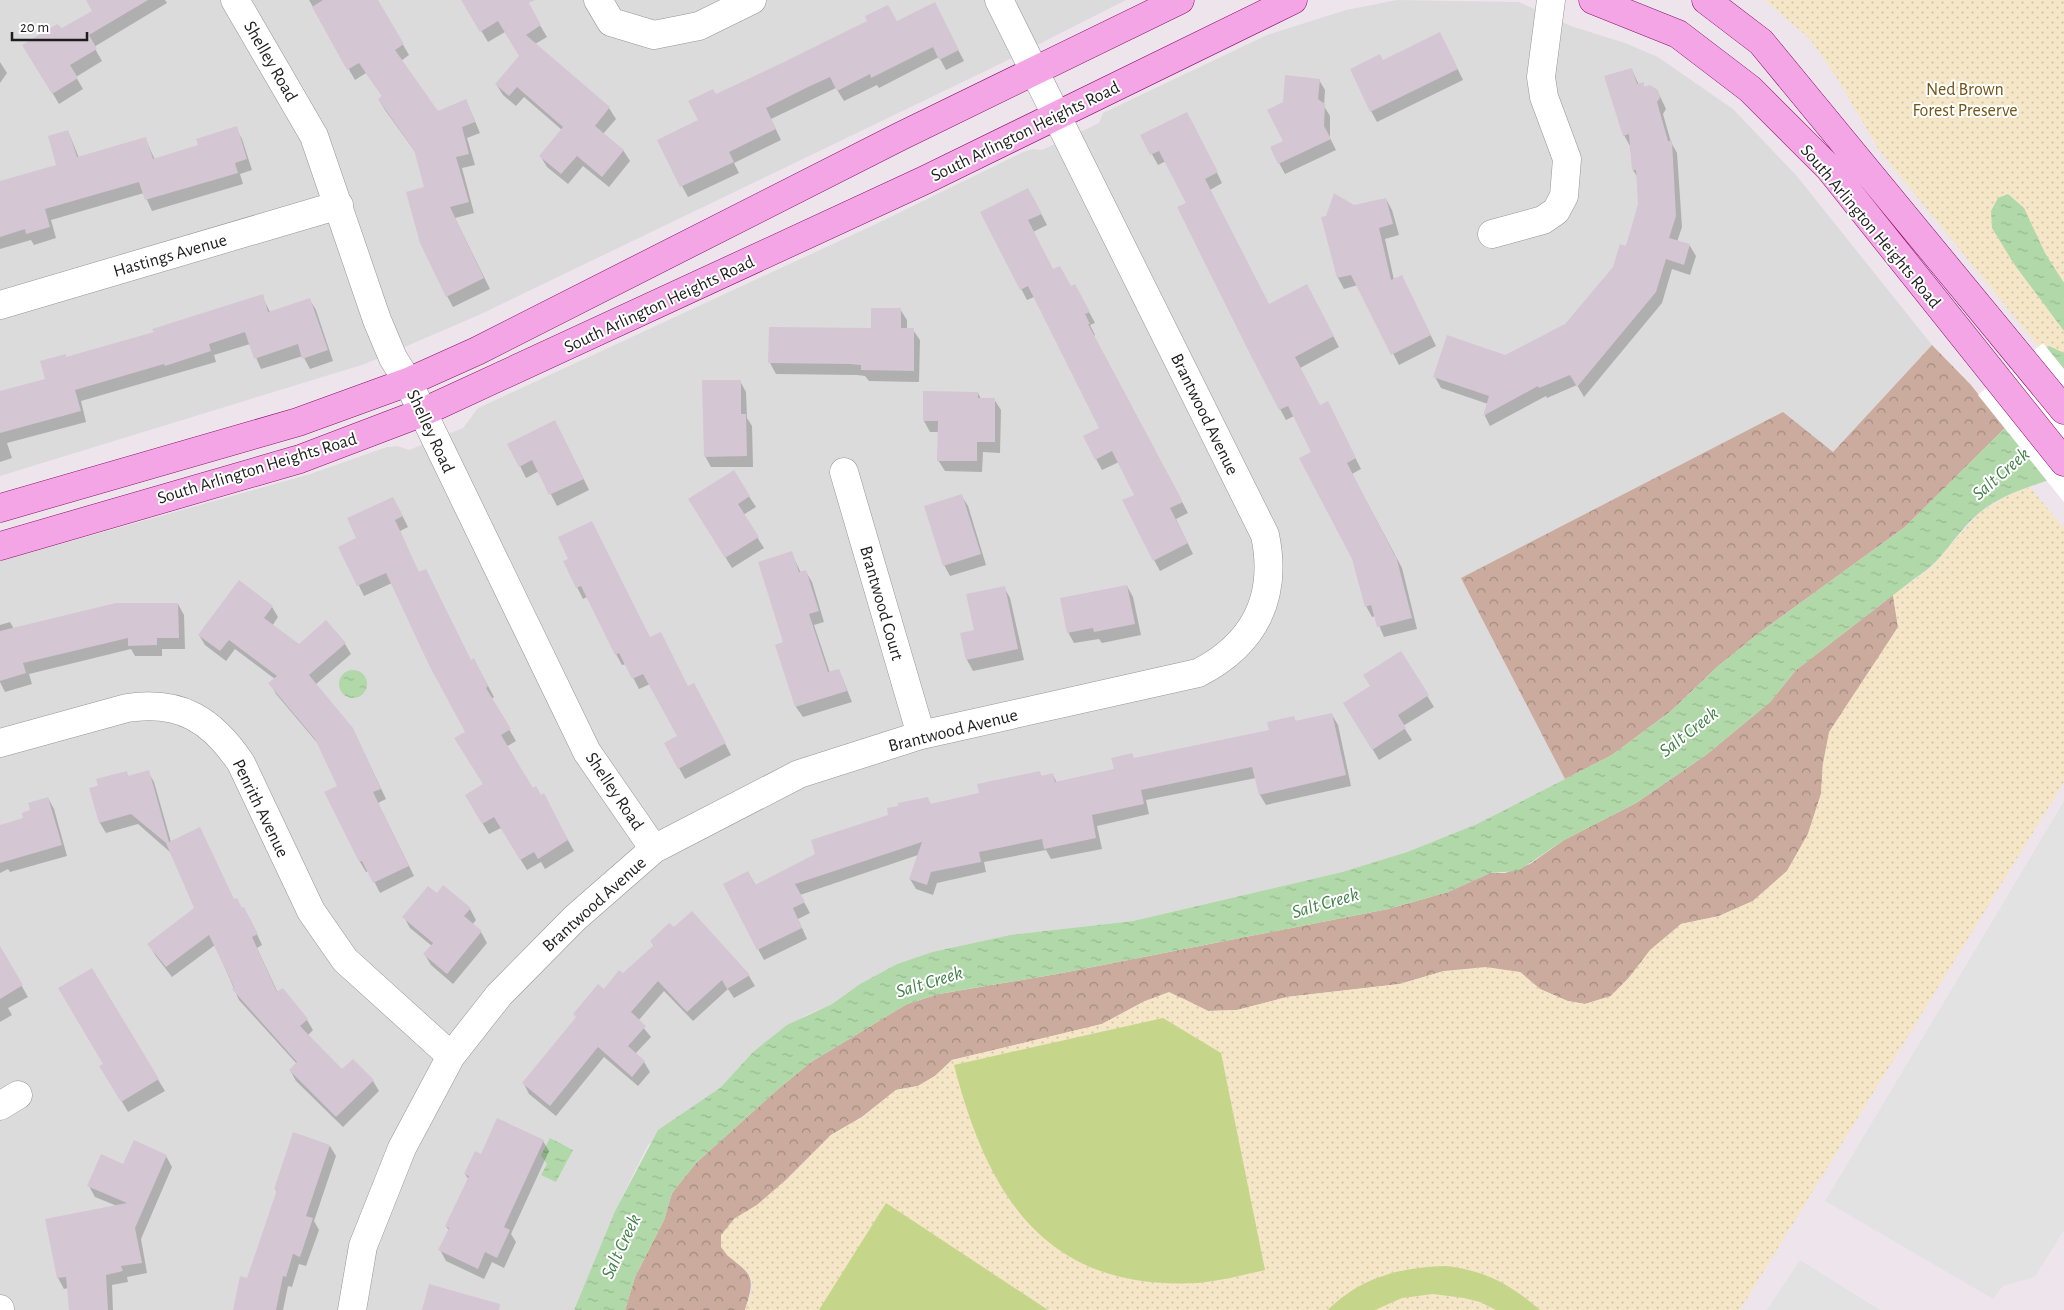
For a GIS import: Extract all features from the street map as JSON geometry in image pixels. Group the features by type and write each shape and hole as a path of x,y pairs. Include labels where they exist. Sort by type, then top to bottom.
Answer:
{"main road":[{"name":"South Arlington Heights Road","path":"0,508 298,422 408,382 477,351 901,136 1180,0"},
{"name":"South Arlington Heights Road","path":"0,546 300,459 421,413 799,239 1293,0"},
{"name":"South Arlington Heights Road","path":"1593,0 1678,34 1750,89 1829,168 2064,462"},
{"name":"South Arlington Heights Road","path":"1706,0 1761,42 2064,410"}],"street":[{"name":"Shelley Road","path":"235,0 314,136 377,320 393,358 408,382 421,413 588,752 654,849"},
{"path":"598,0 611,22 654,35 699,26 752,0"},
{"name":"Brantwood Avenue","path":"352,1310 363,1246 402,1148 451,1056 513,981 575,918 654,849 799,774 921,735 1198,673 1223,659 1244,639 1255,622 1268,589 1269,552 1265,534 1058,115 999,0"},
{"path":"1492,234 1543,220 1556,211 1564,196 1567,159 1544,97 1541,77 1551,0"},
{"name":"Hastings Avenue","path":"0,305 339,206"},
{"name":"Brantwood Court","path":"844,472 921,735"},
{"name":"Penrith Avenue","path":"0,743 127,708 147,705 169,707 203,721 229,746 241,763 311,911 345,960 451,1056"}],"shaded area":[{"path":"0,0 1126,0 1000,64 479,315 365,364 0,476"},
{"path":"1397,0 1519,2 1571,26 1625,43 1658,57 1733,109 1796,175 1932,345 1833,452 1462,578 1565,779 1477,824 1407,852 1342,872 1133,921 1010,935 932,952 897,964 860,984 832,1004 806,1015 753,1052 720,1088 648,1145 615,1211 574,1310 0,1310 0,561 310,474 387,447 398,446 409,450 463,428 478,408 876,224 1023,152 1033,149 1042,150 1099,123 1103,113 1267,35 1346,10"},
{"path":"2064,801 2064,1230 2035,1277 2003,1286 1993,1299 1825,1201"},
{"path":"1163,1018 1221,1053 1265,1270 1197,1283 1145,1281 1100,1271 1063,1252 1032,1226 1006,1194 985,1156 968,1113 954,1065"},
{"path":"886,1203 1048,1310 819,1310"},
{"path":"1800,1260 1880,1310 1767,1310"},
{"path":"1447,1266 1474,1271 1497,1280 1540,1310 1496,1310 1480,1302 1433,1294 1402,1298 1375,1310 1328,1310 1354,1289 1383,1276 1414,1269"}],"green space":[{"name":"Ned Brown Forest Preserve","path":"1765,0 2064,0 2064,378 1879,150 1837,78 1810,39"},
{"path":"1932,345 1971,385 2005,428 1905,527 1759,633 1717,667 1671,711 1612,755 1565,779 1461,578 1783,412 1833,452"},
{"path":"2030,487 2064,528 2064,782 1740,1310 745,1310 753,1286 748,1272 727,1255 721,1247 721,1235 734,1219 757,1205 786,1180 831,1135 862,1117 896,1090 918,1086 935,1076 952,1060 1102,1024 1145,1001 1169,992 1208,1011 1237,1010 1287,997 1400,984 1444,971 1486,967 1520,972 1540,989 1568,1001 1585,1004 1611,996 1627,980 1650,950 1681,924 1719,916 1753,901 1787,871 1808,834 1821,794 1823,763 1829,732 1898,627 1893,595 1931,568 1979,513 2005,497"},
{"path":"1893,595 1898,627 1823,763 1821,794 1808,834 1787,871 1753,901 1719,916 1681,924 1611,996 1585,1004 1567,1001 1540,989 1520,972 1444,971 1400,984 1287,997 1237,1010 1208,1011 1182,998 1145,1001 1102,1024 952,1060 935,1076 918,1086 896,1090 862,1117 831,1135 786,1180 757,1205 734,1219 727,1255 743,1268 750,1278 751,1284 745,1310 625,1310 635,1277 664,1220 672,1193 696,1163 811,1062 907,1004 939,994 1057,974 1388,909 1448,892 1490,873 1505,873 1530,864 1564,840 1636,803 1706,755 1770,702 1796,670"}],"water":[{"path":"2008,194 2024,208 2045,253 2064,283 2064,331 2014,264 1992,228 1991,211 1998,198"},
{"name":"Salt Creek","path":"2049,346 2064,353 2064,475 2031,486 1988,506 1970,521 1925,572 1796,670 1770,702 1706,755 1636,803 1564,840 1518,871 1490,873 1448,892 1388,909 1057,974 939,994 907,1004 811,1062 696,1163 672,1193 664,1220 635,1277 625,1310 574,1310 615,1211 658,1130 720,1088 753,1052 787,1025 832,1004 860,984 897,964 932,952 1010,935 1133,921 1342,872 1407,852 1477,824 1612,755 1671,711 1717,667 1759,633 1905,527 2005,428 2028,410 2037,351"},
{"path":"353,670 363,674 367,684 363,694 353,698 343,694 339,684 343,674"},
{"path":"550,1138 573,1150 556,1182 541,1175 547,1164 541,1155"}],"pier":[{"path":"2043,343 2064,369 2064,502 1978,395"}],"building":[{"path":"86,0 148,0 89,35 97,49 70,65 78,78 52,94 22,45 57,24 62,28 92,11"},
{"path":"323,0 378,0 404,44 395,50 438,111 466,99 475,122 462,127 469,154 456,157 469,202 450,207 484,278 446,297 420,243 406,192 424,187 414,150 378,99 382,96 359,63 347,70 312,7"},
{"path":"461,0 535,0 529,3 541,25 526,35 610,107 595,126 624,150 602,177 577,156 561,174 539,156 563,127 517,87 509,96 495,84 519,56 498,21 480,32"},
{"path":"935,2 959,50 939,60 933,47 871,78 870,74 837,91 830,77 808,87 766,108 776,129 729,152 734,162 680,187 657,140 698,120 688,101 713,89 716,94 784,62 867,21 865,16 888,5 897,21"},
{"path":"1440,32 1458,69 1370,112 1350,69 1380,54 1383,60"},
{"path":"1632,68 1637,84 1644,82 1644,87 1650,85 1658,90 1660,98 1657,102 1668,141 1672,141 1676,216 1669,238 1690,244 1684,265 1666,259 1656,292 1577,387 1570,375 1539,388 1538,386 1483,416 1489,396 1433,377 1447,335 1505,355 1565,324 1613,267 1620,244 1626,246 1638,204 1636,170 1632,170 1629,134 1623,136 1604,76"},
{"path":"1285,75 1320,79 1318,99 1325,104 1324,126 1331,139 1278,164 1270,147 1283,141 1267,110 1283,102"},
{"path":"1187,112 1218,172 1205,179 1269,304 1307,284 1334,336 1295,357 1320,405 1328,401 1356,458 1347,463 1396,556 1412,618 1377,627 1371,605 1365,607 1352,559 1299,458 1311,452 1288,406 1279,410 1249,352 1177,207 1186,203 1159,151 1150,155 1140,135"},
{"path":"237,126 247,159 235,163 238,173 145,200 139,182 45,209 50,227 26,234 25,229 0,237 0,181 56,165 48,136 68,130 77,157 146,137 153,159 198,145 196,139"},
{"path":"1028,188 1042,214 1028,220 1053,269 1060,266 1071,286 1075,284 1090,312 1085,314 1090,324 1088,324 1183,502 1170,508 1188,543 1153,561 1122,500 1134,495 1112,451 1095,460 1083,436 1099,428 1028,286 1020,290 980,212"},
{"path":"1334,193 1354,205 1386,198 1393,224 1379,228 1391,280 1402,275 1431,335 1391,355 1351,275 1337,278 1321,217 1326,216"},
{"path":"263,294 268,312 310,298 328,350 302,359 298,344 254,359 245,332 209,344 211,351 165,366 164,364 75,390 81,411 0,433 0,391 45,379 40,361 66,354 66,357 154,332 152,329"},
{"path":"871,308 901,308 901,328 914,328 914,371 861,370 861,365 850,364 768,363 769,327 871,328"},
{"path":"702,380 741,380 741,414 746,414 747,456 704,457"},
{"path":"923,391 978,392 978,398 995,398 995,442 977,442 977,461 937,461 938,421 923,421"},
{"path":"555,420 584,479 549,495 532,460 519,467 507,444"},
{"path":"734,470 750,496 738,504 759,537 725,558 688,499"},
{"path":"962,494 981,554 943,566 924,506"},
{"path":"393,497 403,516 395,520 419,572 426,569 471,660 474,658 488,686 486,688 511,729 501,735 533,788 536,786 541,795 544,793 568,840 538,859 534,852 520,860 494,817 482,824 465,795 483,784 454,738 465,732 429,665 386,573 357,586 338,547 356,538 347,518"},
{"path":"592,521 650,637 661,632 688,686 694,683 726,743 678,769 664,743 677,736 643,674 632,679 619,653 615,655 581,586 576,588 563,561 568,559 558,537"},
{"path":"792,551 799,572 806,570 819,611 809,614 828,672 839,669 847,691 795,707 775,645 783,642 758,562"},
{"path":"239,580 273,606 264,618 299,644 326,620 346,643 309,675 353,728 381,789 373,792 409,866 373,883 362,861 359,862 324,792 337,786 315,739 268,683 277,676 229,640 220,651 198,635"},
{"path":"1127,585 1135,624 1094,632 1093,628 1067,633 1060,598"},
{"path":"1005,586 1018,649 966,660 960,633 974,630 966,594"},
{"path":"116,603 178,603 179,638 157,638 157,645 128,646 128,638 23,663 26,673 0,681 0,631"},
{"path":"1401,651 1429,695 1398,715 1406,728 1372,750 1343,703 1370,686 1363,675"},
{"path":"1332,713 1346,775 1259,795 1252,767 1141,790 1144,804 1092,815 1096,838 1044,849 1042,839 979,852 981,862 931,872 927,885 909,879 922,842 795,884 805,902 793,908 802,928 757,950 723,884 748,871 755,885 815,854 811,840 888,815 887,808 898,806 898,803 928,797 930,804 979,793 977,784 1040,771 1041,776 1053,773 1055,782 1114,769 1111,758 1132,753 1134,758 1269,730 1267,722 1294,716 1295,721"},
{"path":"149,770 169,842 200,827 234,899 237,898 242,908 244,907 258,934 252,937 277,992 283,988 308,1019 300,1026 342,1069 353,1059 374,1080 336,1117 289,1070 297,1062 232,989 234,987 209,935 166,967 147,944 194,908 166,843 131,814 99,823 89,788 98,786 96,779 127,771 128,776"},
{"path":"48,797 62,845 0,863 0,825 23,818 22,813 30,810 28,803"},
{"path":"443,885 471,908 464,916 482,931 447,974 423,954 433,943 402,917 428,886 437,893"},
{"path":"692,911 750,975 727,989 722,980 687,1012 658,981 631,1012 646,1026 628,1046 645,1061 632,1077 598,1047 550,1106 522,1083 576,1017 573,1014 598,984 604,989 619,970 623,973 654,945 650,941 669,923 674,927"},
{"path":"0,946 23,985 0,999"},
{"path":"92,968 159,1079 121,1102 99,1066 103,1064 58,988"},
{"path":"497,1118 544,1140 504,1227 510,1230 497,1258 485,1252 478,1269 438,1250 449,1228 445,1226 469,1176 464,1174 475,1151 481,1154"},
{"path":"293,1132 330,1145 306,1216 313,1218 300,1257 293,1254 286,1277 283,1276 276,1310 233,1310 240,1276 247,1278 277,1190 274,1189"},
{"path":"134,1140 167,1155 135,1228 142,1263 121,1266 123,1271 106,1275 108,1310 69,1310 66,1277 57,1278 45,1219 127,1203 87,1186 101,1154 123,1164"},
{"path":"429,1284 500,1304 499,1310 422,1310"}]}
